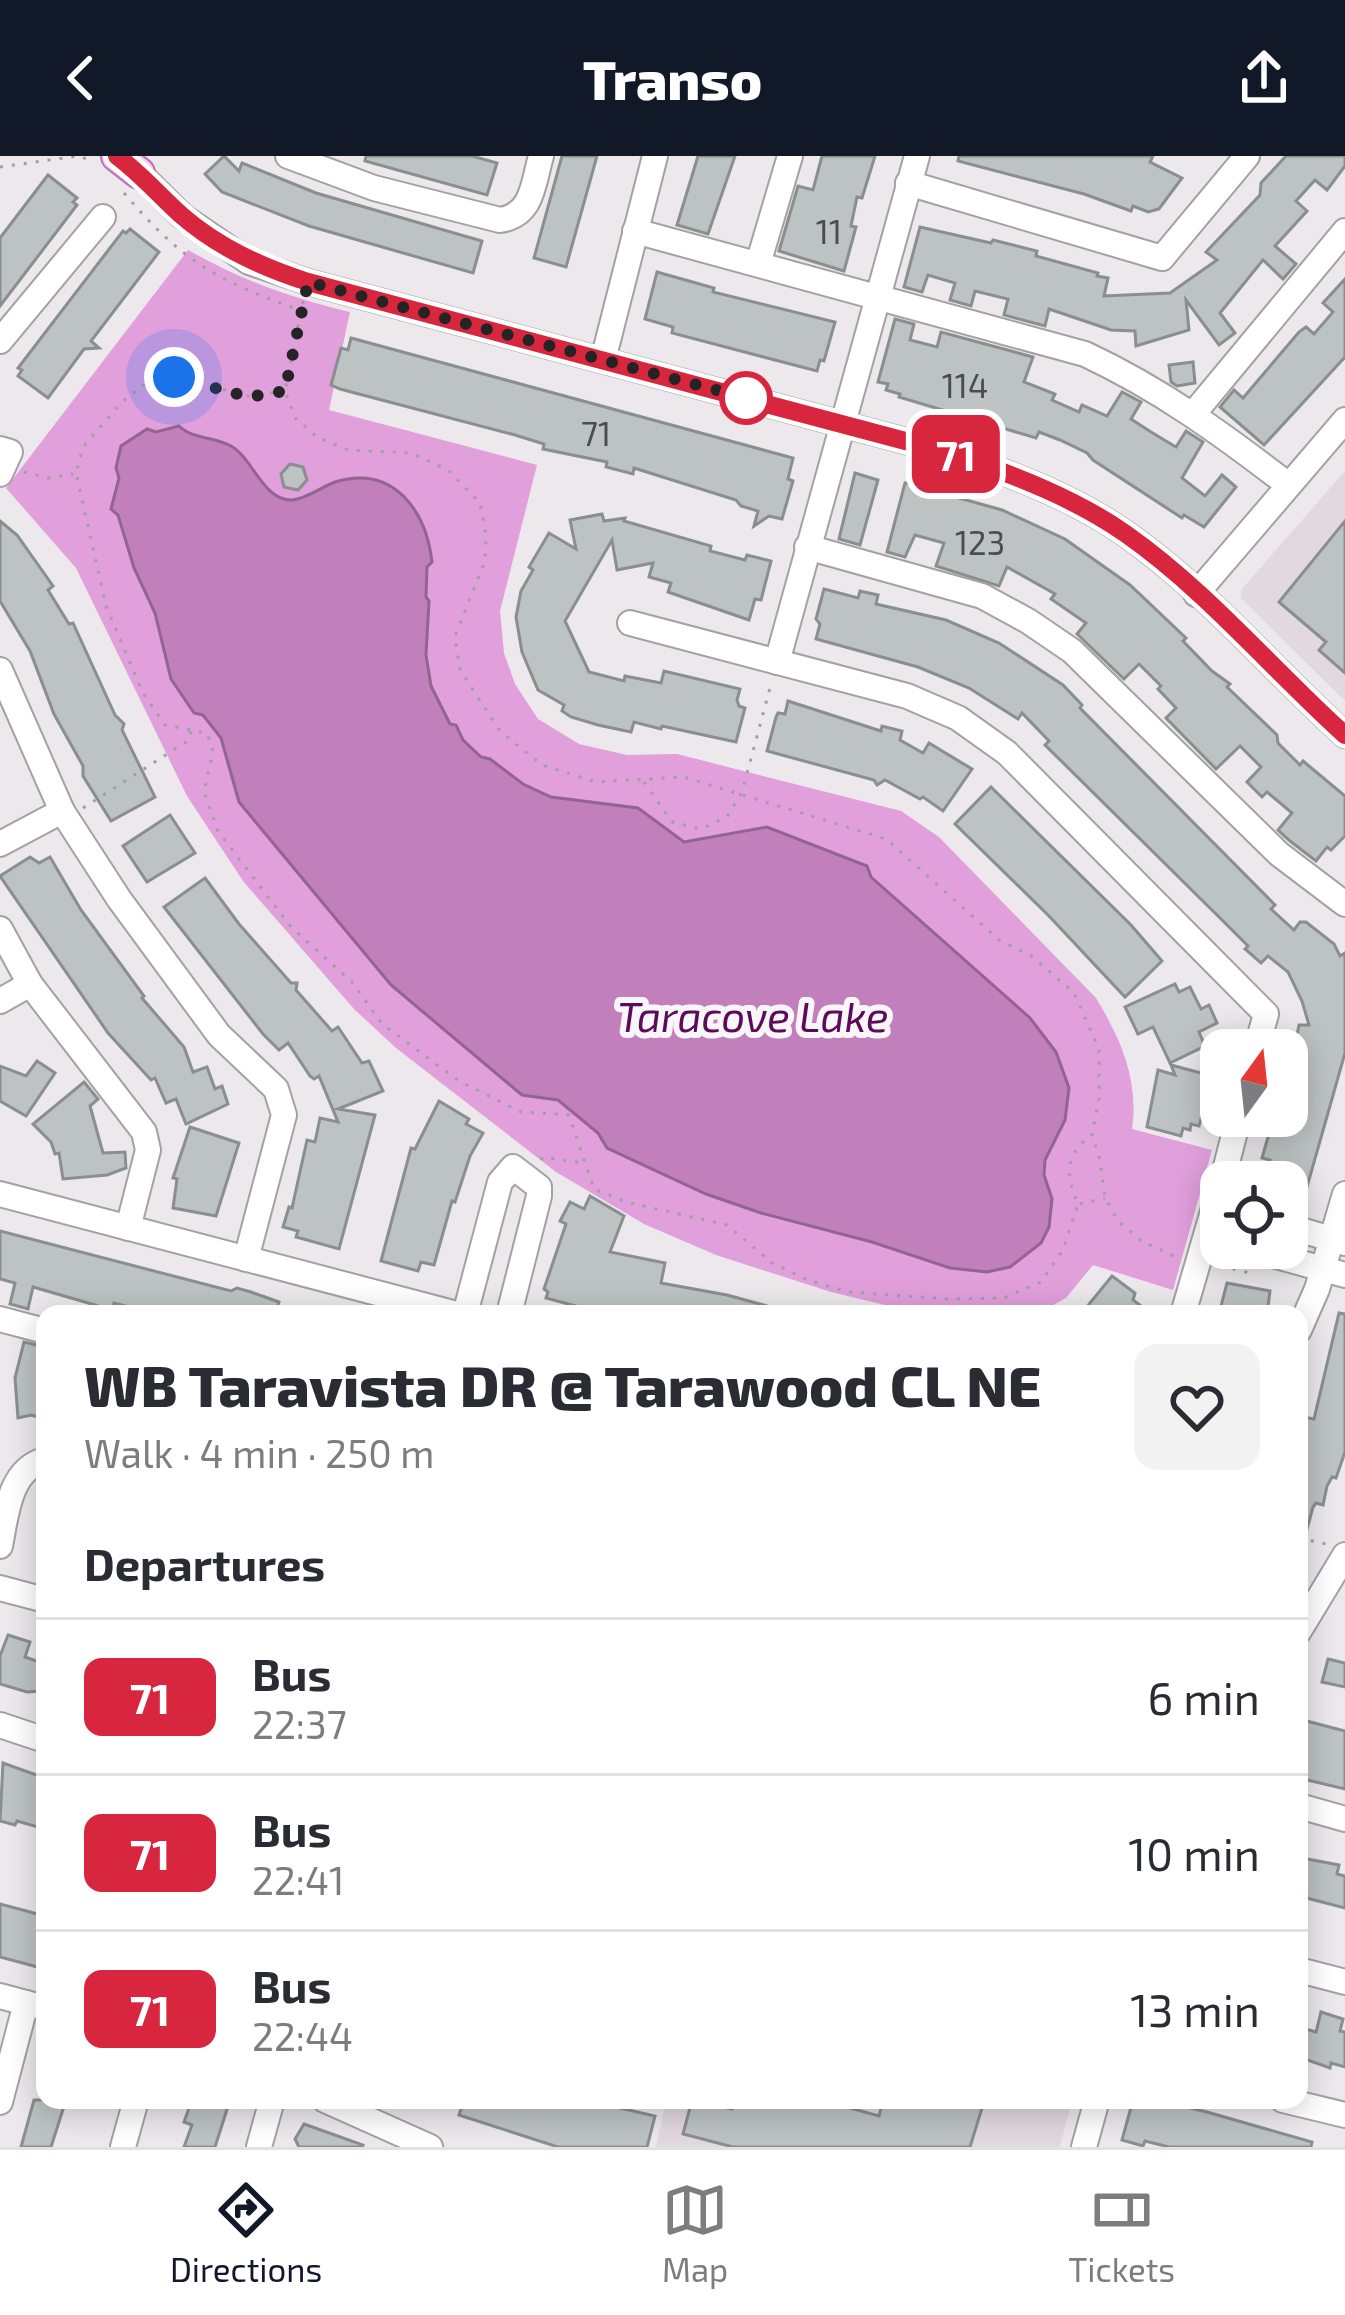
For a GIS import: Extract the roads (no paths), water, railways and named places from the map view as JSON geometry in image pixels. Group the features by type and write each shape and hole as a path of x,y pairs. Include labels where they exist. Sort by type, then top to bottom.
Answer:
{"street":[{"path":"288,156 374,188 500,220 516,217 529,203 541,156"},
{"path":"603,360 655,156"},
{"path":"758,264 790,156"},
{"path":"777,662 917,156"},
{"path":"908,183 1162,258 1236,159"},
{"path":"121,166 249,262 308,282 958,455 1040,486 1125,533 1345,735"},
{"path":"0,341 103,217"},
{"path":"635,231 1085,354 1137,378 1194,413 1287,484"},
{"path":"1194,413 1345,231"},
{"path":"1196,594 1345,420"},
{"path":"808,548 982,596 1028,621 1072,651 1280,854 1345,904"},
{"path":"629,623 907,696 958,718 1007,753 1266,1014 1262,1029"},
{"path":"0,670 62,811 119,899 219,1035 276,1090 284,1115 246,1259"},
{"path":"0,844 62,811"},
{"path":"0,928 30,984 144,1132 148,1150 128,1228"},
{"path":"0,1001 30,984"},
{"path":"464,1305 500,1181 513,1167 539,1187 539,1196 511,1305"},
{"path":"0,1194 426,1305"},
{"path":"1308,1315 1334,1272 1345,1194"},
{"path":"1308,1232 1339,1241"},
{"path":"1187,1305 1202,1269"},
{"path":"0,1319 36,1329"},
{"path":"0,1546 15,1486 36,1464"},
{"path":"1308,1616 1345,1555"},
{"path":"0,1588 36,1598"},
{"path":"0,1724 36,1737"},
{"path":"1308,1809 1345,1819"},
{"path":"1308,1972 1345,1982"},
{"path":"0,1996 36,2005 0,2102"},
{"path":"1308,2106 1345,2115"},
{"path":"123,2147 134,2109"},
{"path":"259,2147 270,2109"},
{"path":"340,2109 394,2141 430,2147"},
{"path":"1084,2147 1095,2109"}],"water":[{"name":"Taracove Lake","path":"179,426 231,446 266,487 282,498 298,499 356,478 390,486 403,496 423,525 432,562 427,567 426,597 431,686 450,724 456,725 463,740 481,757 551,797 638,808 684,842 767,827 867,866 871,877 1030,1018 1056,1052 1069,1088 1065,1120 1045,1160 1044,1175 1052,1199 1049,1227 1041,1243 1010,1267 987,1272 950,1268 706,1194 607,1148 598,1133 558,1100 522,1095 391,985 239,802 221,738 203,715 194,713 171,679 155,613 134,568 118,515 111,509 121,446 147,429 156,432"}]}
